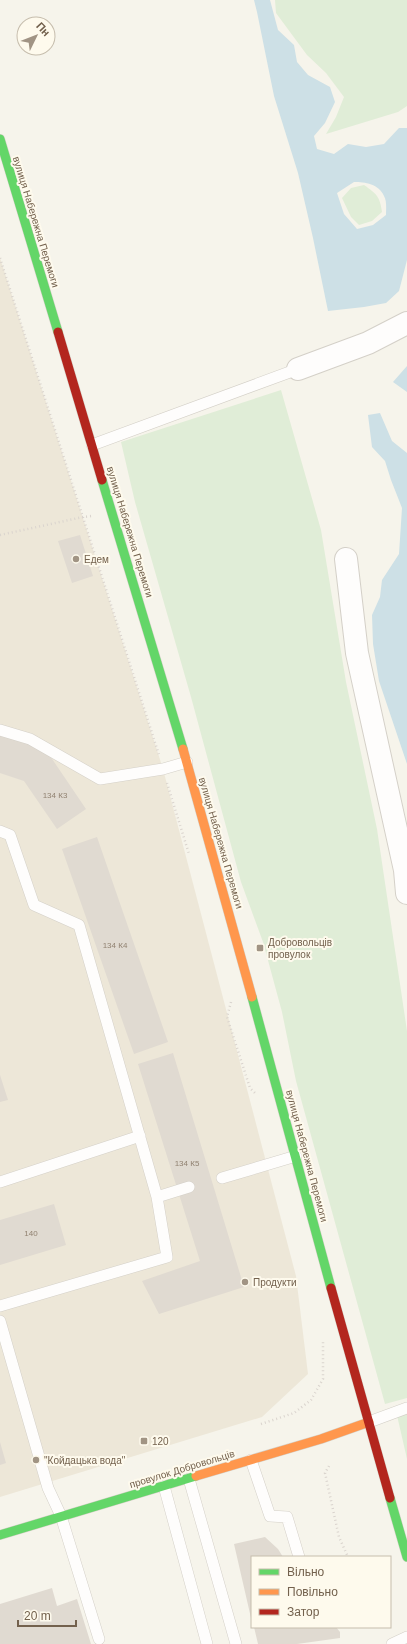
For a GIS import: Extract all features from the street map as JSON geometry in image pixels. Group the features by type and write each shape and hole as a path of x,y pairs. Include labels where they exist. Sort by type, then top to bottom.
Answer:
{"main road":[{"name":"вулиця Набережна Перемоги","path":"0,139 187,762 296,1156 342,1329 407,1557"},
{"name":"провулок Добровольців","path":"0,1535 321,1439 369,1422"}],"street":[{"path":"298,369 368,343 407,323"},
{"path":"346,559 357,653 405,870 407,894"}],"lane":[{"path":"92,445 298,369"},
{"path":"0,730 30,740 100,779 163,769 187,762"},
{"path":"0,831 10,835 34,905 79,925 157,1197 167,1257 0,1306"},
{"path":"0,1182 140,1136"},
{"path":"222,1178 296,1156"},
{"path":"157,1197 189,1187"},
{"path":"0,1321 48,1488 62,1516 99,1639"},
{"path":"369,1422 407,1408"},
{"path":"251,1460 270,1516 287,1517 299,1556"},
{"path":"189,1478 236,1644"},
{"path":"164,1486 207,1644"},
{"path":"392,1644 407,1637"}],"path":[{"path":"0,258 191,860"},
{"path":"0,535 83,516 113,515"},
{"path":"233,997 227,1016 250,1088 260,1098"},
{"path":"261,1424 294,1413 311,1400 323,1379 323,1341"},
{"path":"329,1466 325,1473 339,1537 348,1556"}],"shaded area":[{"path":"254,0 270,0 278,30 294,45 297,62 308,75 330,87 335,102 325,123 314,136 317,149 334,154 348,144 366,147 384,144 399,128 407,128 407,260 399,291 386,303 328,311 298,173 274,96","holes":["354,182 371,184 382,192 386,200 386,215 373,225 357,229 344,214 337,193"]},
{"path":"0,258 163,769 296,1276 308,1374 262,1417 0,1497"},
{"path":"407,366 407,392 393,382"},
{"path":"380,413 392,441 407,453 407,764 379,681 373,644 372,615 380,597 382,580 399,554 402,508 385,461 372,447 368,415"}],"green space":[{"path":"275,0 407,0 407,106 398,112 326,134 336,117 344,97 326,73 307,55 276,13"},
{"path":"364,185 377,196 382,212 372,221 359,225 351,217 342,198 351,188"},
{"path":"281,390 321,530 346,682 377,829 407,1031 407,1398 385,1404 296,1081 282,1012 263,942 241,882 191,697 135,502 121,442"},
{"path":"407,1408 407,1459 396,1411"}],"building":[{"name":"Едем","path":"80,535 93,576 72,583 58,541"},
{"path":"0,734 44,747 86,809 57,829 24,781 0,773"},
{"path":"97,837 168,1042 134,1054 62,849"},
{"path":"173,1053 244,1287 159,1314 142,1281 200,1261 138,1064"},
{"path":"0,1075 8,1100 0,1102"},
{"path":"54,1204 66,1245 0,1265 0,1220"},
{"path":"0,1442 6,1463 0,1465"},
{"path":"265,1537 278,1549 282,1556 251,1556 251,1618 234,1544"},
{"path":"52,1588 57,1606 77,1599 91,1644 0,1644 0,1604"},
{"path":"254,1628 337,1628 340,1632 340,1638 297,1644 258,1644"}],"traffic: fast":[{"path":"0,139 58,332"},
{"path":"102,480 183,749"},
{"path":"252,997 331,1288"},
{"path":"0,1535 196,1476"},
{"path":"390,1498 407,1557"}],"traffic: slow":[{"path":"183,749 252,997"},
{"path":"196,1476 321,1439 369,1422"}],"traffic: jam":[{"path":"58,332 102,480"},
{"path":"331,1288 390,1498"}],"place":[{"name":"Едем","path":"76,559"},
{"name":"Добровольців провулок","path":"260,948"},
{"name":"Продукти","path":"245,1282"},
{"name":"120","path":"144,1441"},
{"name":"\"Койдацька вода\"","path":"36,1460"}]}
